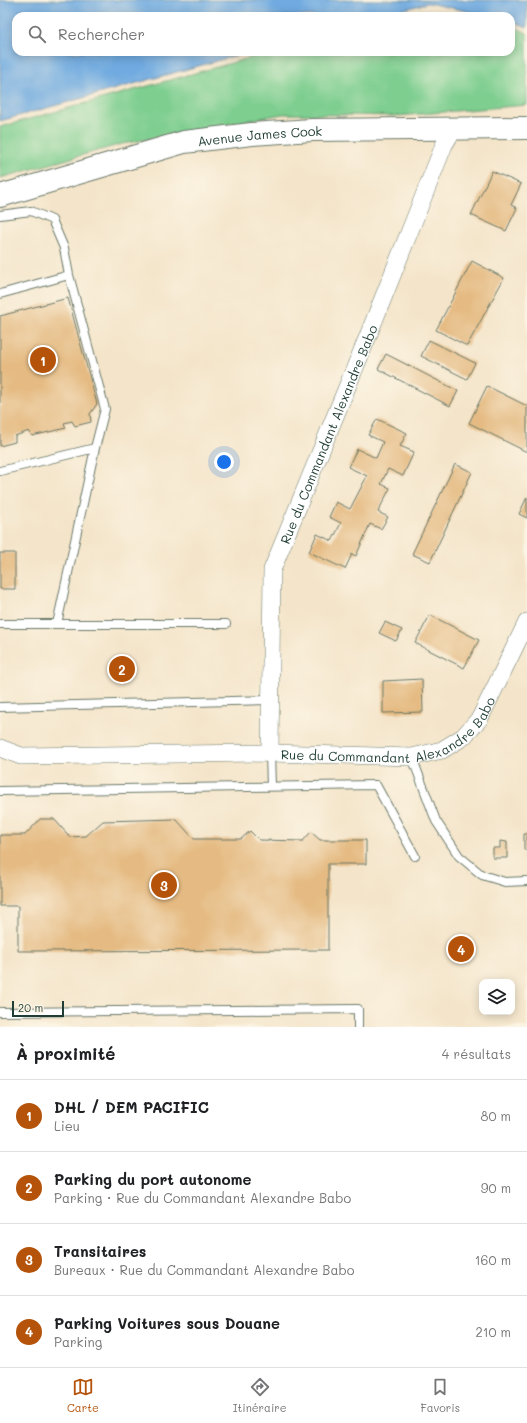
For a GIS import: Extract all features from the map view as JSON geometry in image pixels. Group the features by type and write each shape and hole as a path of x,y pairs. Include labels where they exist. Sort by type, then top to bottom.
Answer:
{"main road":[{"name":"Avenue James Cook","path":"0,196 184,142 252,134 312,130 453,130 527,128"}],"street":[{"name":"Rue du Commandant Alexandre Babo","path":"270,753 269,700 272,570 368,336 444,145 453,130"},
{"name":"Rue du Commandant Alexandre Babo","path":"0,748 21,756 270,753 412,757 442,750 463,737 480,718 527,622"}],"lane":[{"path":"0,215 31,211 52,220 64,248 69,275 105,410 95,448 57,624"},
{"path":"0,294 69,275"},
{"path":"0,471 95,448"},
{"path":"0,624 226,624"},
{"path":"0,707 269,700"},
{"path":"270,753 271,786"},
{"path":"412,757 436,821 460,856 482,875 505,882 527,881"},
{"path":"0,791 376,785 415,856"},
{"path":"0,1012 358,1009 358,1027"}],"green space":[{"path":"515,27 527,33 527,105 397,116 283,114 122,144 0,178 0,127 257,56 515,56"}],"water":[{"path":"0,0 527,0 527,28 515,23 515,12 471,12 428,3 394,12 12,12 12,56 235,56 0,121"}],"building":[{"path":"492,171 521,184 511,205 517,208 506,231 471,215"},
{"path":"472,261 504,278 467,346 436,330"},
{"path":"68,298 97,404 90,414 91,422 75,426 72,421 64,423 66,428 32,436 29,431 15,436 15,442 0,446 0,316"},
{"path":"429,340 475,363 467,379 421,356"},
{"path":"386,354 458,391 450,406 378,369"},
{"path":"487,386 527,406 527,452 469,423"},
{"path":"377,419 407,433 400,446 414,452 403,476 388,469 381,484 390,488 378,512 388,517 381,529 370,524 356,556 352,554 345,569 309,552 317,534 332,541 341,523 329,517 336,502 350,509 367,476 348,467 357,449 376,458 383,442 368,435"},
{"path":"455,464 472,472 430,562 412,554"},
{"path":"527,497 527,518 519,514"},
{"path":"0,553 15,553 15,589 0,589"},
{"path":"430,615 479,640 464,668 415,643"},
{"path":"385,622 402,630 396,641 379,633"},
{"path":"422,679 423,712 383,713 383,681"},
{"path":"40,819 54,819 70,837 86,836 103,821 176,819 194,839 241,839 250,831 259,840 303,841 311,832 320,840 366,840 366,864 328,864 328,950 18,951 18,906 0,906 0,835 25,835"},
{"path":"524,834 527,834 527,850 524,850"},
{"path":"500,841 507,842 507,858 493,858 493,848 500,848"}],"place":[{"name":"DHL / DEM PACIFIC","path":"43,360"},
{"name":"Parking du port autonome","path":"122,669"},
{"name":"Transitaires","path":"164,885"},
{"name":"Parking Voitures sous Douane","path":"461,949"}]}
